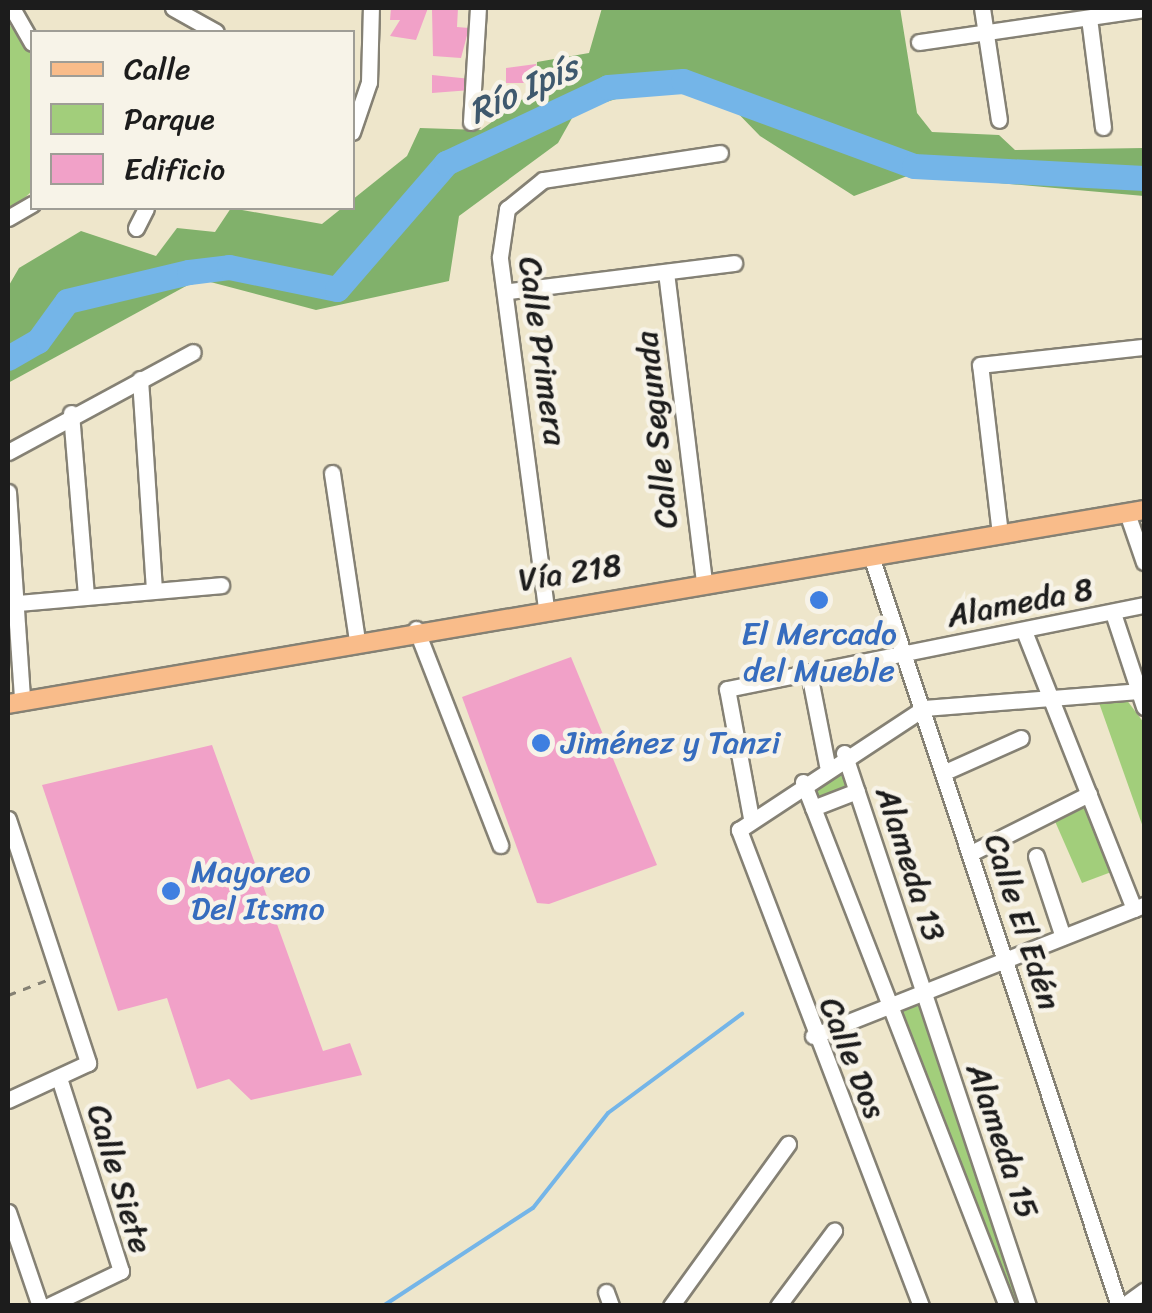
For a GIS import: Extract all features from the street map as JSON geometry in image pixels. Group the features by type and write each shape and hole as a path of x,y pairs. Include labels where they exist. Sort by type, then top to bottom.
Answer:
{"main road":[{"name":"Vía 218","path":"15,701 1136,511"}],"street":[{"path":"12,8 30,40"},
{"path":"173,8 212,30"},
{"path":"355,115 371,8"},
{"path":"471,122 478,8"},
{"path":"982,8 999,120"},
{"path":"919,42 1144,9"},
{"path":"1089,18 1103,127"},
{"name":"Calle Primera","path":"546,608 500,230 522,190 720,154"},
{"path":"8,218 30,205"},
{"path":"136,228 145,210"},
{"path":"510,292 734,263"},
{"name":"Calle Segunda","path":"666,272 704,582"},
{"path":"1000,534 980,365 1144,347"},
{"path":"8,452 71,413 193,352"},
{"path":"140,379 154,590"},
{"path":"71,413 86,596"},
{"path":"332,473 357,640"},
{"path":"8,492 17,602 15,701"},
{"path":"1136,511 1144,562"},
{"name":"Calle El Edén","path":"871,556 1121,1306"},
{"path":"17,602 221,585"},
{"name":"Alameda 8","path":"751,818 727,689 1144,605"},
{"path":"751,818 844,753 924,708 1050,697 1141,699 1113,613"},
{"path":"416,630 500,845"},
{"path":"813,1036 1139,907 1024,631"},
{"path":"809,672 828,765"},
{"path":"944,772 1020,738"},
{"name":"Alameda 13","path":"844,753 923,993"},
{"path":"803,782 1007,1306"},
{"path":"813,808 857,791"},
{"path":"971,853 1089,794"},
{"name":"Calle Dos","path":"751,818 739,830 813,1036 922,1306"},
{"path":"8,819 88,1062 60,1081 8,1100"},
{"path":"1036,856 1063,937"},
{"name":"Alameda 15","path":"923,993 1028,1306"},
{"name":"Calle Siete","path":"48,1306 118,1278 121,1267 60,1081"},
{"path":"671,1306 788,1144"},
{"path":"8,1212 40,1306"},
{"path":"778,1306 834,1231"},
{"path":"1121,1306 1144,1291"}],"path":[{"path":"8,995 62,974"}],"green space":[{"path":"602,8 900,8 917,113 932,132 999,135 1015,150 1144,148 1144,196 910,175 854,196 760,136 726,101 692,89 633,94 576,111 558,143 459,216 449,281 316,310 199,279 8,383 8,287 19,268 81,231 156,256 177,228 215,232 230,210 322,224 340,210 355,210 355,198 407,156 420,128 481,130 536,89 537,62 589,53"},
{"path":"8,23 30,50 30,193 8,213"},
{"path":"1126,699 1144,723 1144,830 1098,700"},
{"path":"844,759 854,789 815,805 807,784"},
{"path":"1088,802 1114,871 1082,883 1054,819"},
{"path":"920,999 1024,1305 1012,1305 894,1010"}],"building":[{"path":"391,8 428,8 416,40 390,36 400,20 390,20"},
{"path":"458,8 457,27 469,28 461,58 433,56 432,10"},
{"path":"536,64 536,83 506,83 506,68"},
{"path":"432,75 471,79 471,90 432,93"},
{"name":"Jiménez y Tanzi","path":"571,657 657,865 549,904 537,903 462,697"},
{"name":"Mayoreo Del Itsmo","path":"212,745 323,1051 350,1043 362,1075 251,1100 229,1079 197,1089 167,998 118,1011 42,785"}],"waterway":[{"name":"Río Ipís","path":"8,358 38,341 67,301 189,272 229,267 337,289 446,163 608,87 683,81 914,166 1144,178"},
{"path":"383,1306 533,1208 608,1113 742,1014"}],"place":[{"name":"El Mercado del Mueble","path":"819,600"},
{"name":"Jiménez y Tanzi","path":"541,743"},
{"name":"Mayoreo Del Itsmo","path":"171,891"}]}
